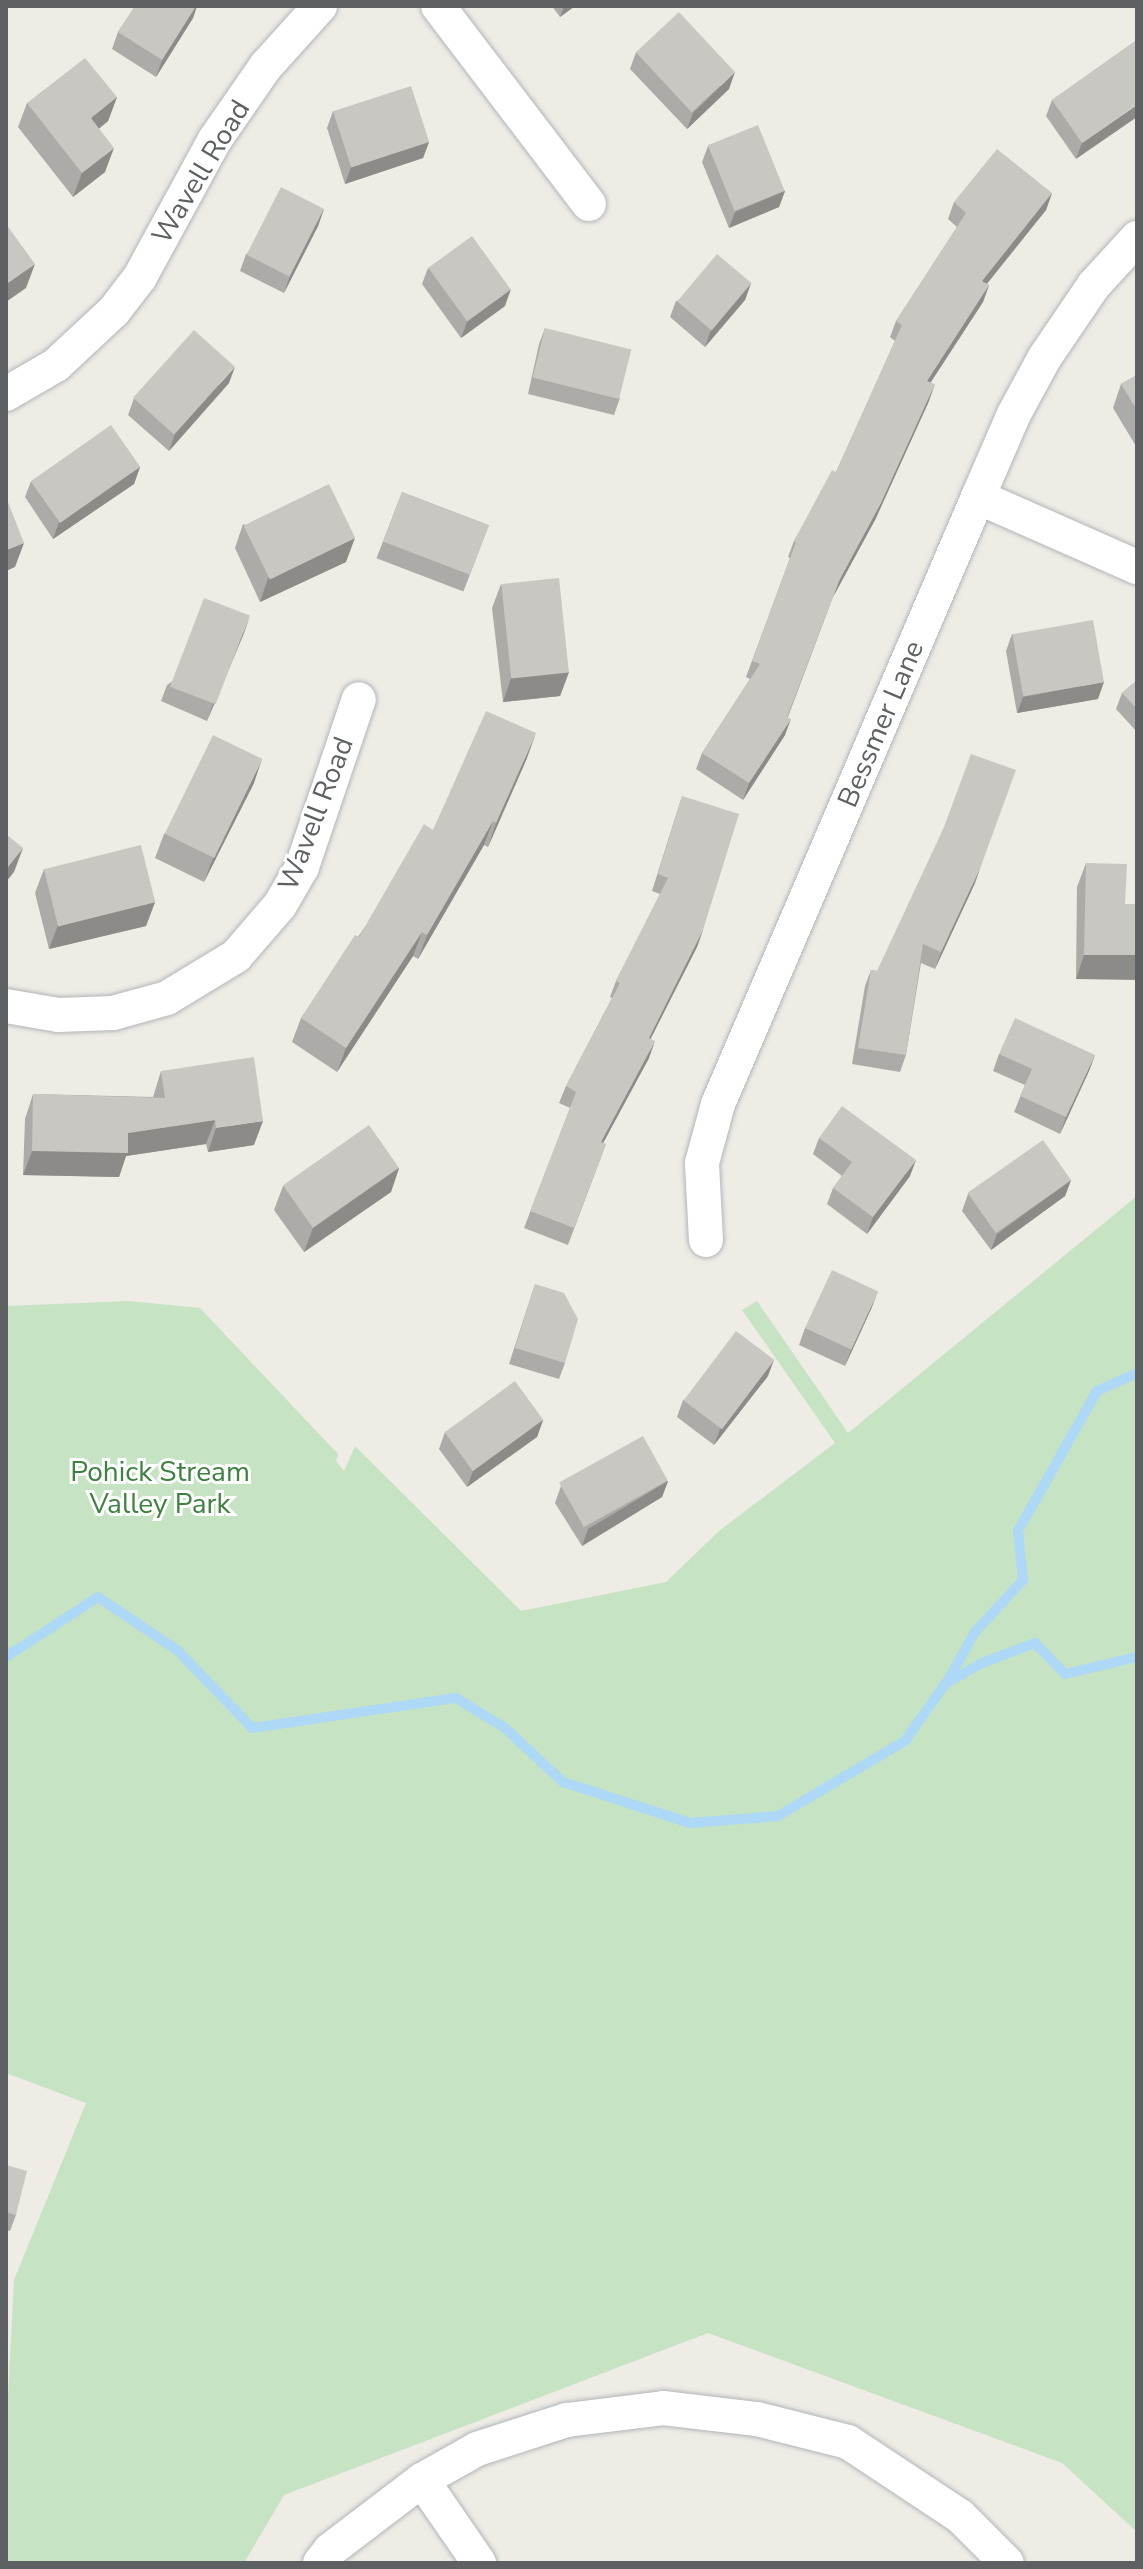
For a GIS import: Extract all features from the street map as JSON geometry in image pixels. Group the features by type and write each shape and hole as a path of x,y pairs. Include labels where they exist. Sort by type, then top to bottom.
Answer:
{"street":[{"name":"Wavell Road","path":"6,394 56,365 114,311 140,277 214,141 266,66 320,6"},
{"path":"438,6 589,204"},
{"name":"Bessmer Lane","path":"706,1240 702,1163 718,1104 978,497 1045,357 1094,285 1137,238"},
{"path":"978,497 1137,567"},
{"name":"Wavell Road","path":"6,1006 58,1015 113,1013 167,998 236,956 280,905 302,867 359,699"},
{"path":"320,2563 330,2550 422,2480 477,2449 567,2420 663,2408 757,2419 848,2442 960,2516 1007,2563"},
{"path":"422,2480 479,2563"}],"green space":[{"name":"Pohick Stream Valley Park","path":"1137,1196 1137,2532 1062,2463 708,2333 284,2495 244,2563 6,2563 6,2434 14,2280 86,2103 6,2073 6,1306 129,1301 200,1308 338,1454 336,1461 344,1471 355,1446 521,1611 666,1582 719,1531 835,1443 742,1310 757,1301 848,1433"}],"building":[{"path":"135,6 196,6 162,60 118,32"},
{"path":"679,12 735,72 692,112 636,52"},
{"path":"1137,40 1137,105 1082,143 1052,100"},
{"path":"85,58 117,97 91,118 114,148 82,173 27,103"},
{"path":"411,86 429,142 351,167 333,111"},
{"path":"758,125 785,191 735,211 708,145"},
{"path":"997,149 1052,193 982,281 989,285 927,381 935,384 881,503 839,581 787,717 791,719 749,783 702,753 760,664 752,661 794,541 832,470 836,472 902,325 896,321 966,213 954,202"},
{"path":"281,187 324,209 289,277 246,255"},
{"path":"6,224 35,264 6,284"},
{"path":"472,236 511,289 467,321 428,268"},
{"path":"717,254 751,283 712,330 677,301"},
{"path":"545,328 631,350 619,399 533,377"},
{"path":"194,330 235,367 174,434 133,398"},
{"path":"1137,375 1137,410 1121,384"},
{"path":"111,425 140,467 60,523 31,481"},
{"path":"329,484 355,538 270,580 244,526"},
{"path":"402,492 489,525 470,575 383,541"},
{"path":"6,497 24,543 6,550"},
{"path":"559,578 569,672 511,679 501,584"},
{"path":"204,598 250,616 216,704 170,687"},
{"path":"1093,620 1104,682 1023,696 1012,634"},
{"path":"1137,680 1137,709 1122,693"},
{"path":"486,711 536,733 496,823 493,821 427,935 422,932 346,1048 301,1018 355,935 359,937 424,824 433,830"},
{"path":"213,735 262,759 214,858 165,834"},
{"path":"971,754 1016,770 981,866 941,952 923,944 906,1055 858,1048 871,970 877,971 944,827"},
{"path":"682,796 739,814 703,930 649,1038 655,1041 601,1142 606,1144 574,1228 530,1211 576,1092 566,1086 620,983 616,981 668,878 658,874"},
{"path":"6,834 23,848 6,869"},
{"path":"141,845 155,902 58,926 44,869"},
{"path":"1086,863 1127,864 1125,904 1137,904 1137,955 1084,955"},
{"path":"1015,1018 1095,1055 1066,1117 1020,1096 1032,1069 999,1054"},
{"path":"254,1057 263,1121 216,1128 215,1120 128,1133 128,1153 32,1151 33,1094 165,1098 161,1071"},
{"path":"842,1106 916,1160 873,1217 833,1188 852,1162 819,1138"},
{"path":"369,1125 399,1168 313,1228 283,1185"},
{"path":"1043,1140 1071,1180 996,1233 968,1193"},
{"path":"832,1270 878,1292 851,1350 805,1328"},
{"path":"535,1284 564,1293 578,1319 565,1363 515,1348"},
{"path":"736,1331 774,1360 722,1429 684,1400"},
{"path":"515,1381 543,1420 473,1471 445,1432"},
{"path":"643,1436 668,1481 584,1527 559,1483"},
{"path":"6,2165 27,2171 16,2215 6,2212"}],"waterway":[{"path":"947,1682 975,1632 1023,1580 1018,1531 1097,1391 1137,1373"},
{"path":"6,1657 98,1597 177,1650 252,1728 456,1698 505,1728 563,1782 690,1823 778,1816 905,1741 945,1684 982,1663 1035,1643 1065,1674 1137,1657"}]}
